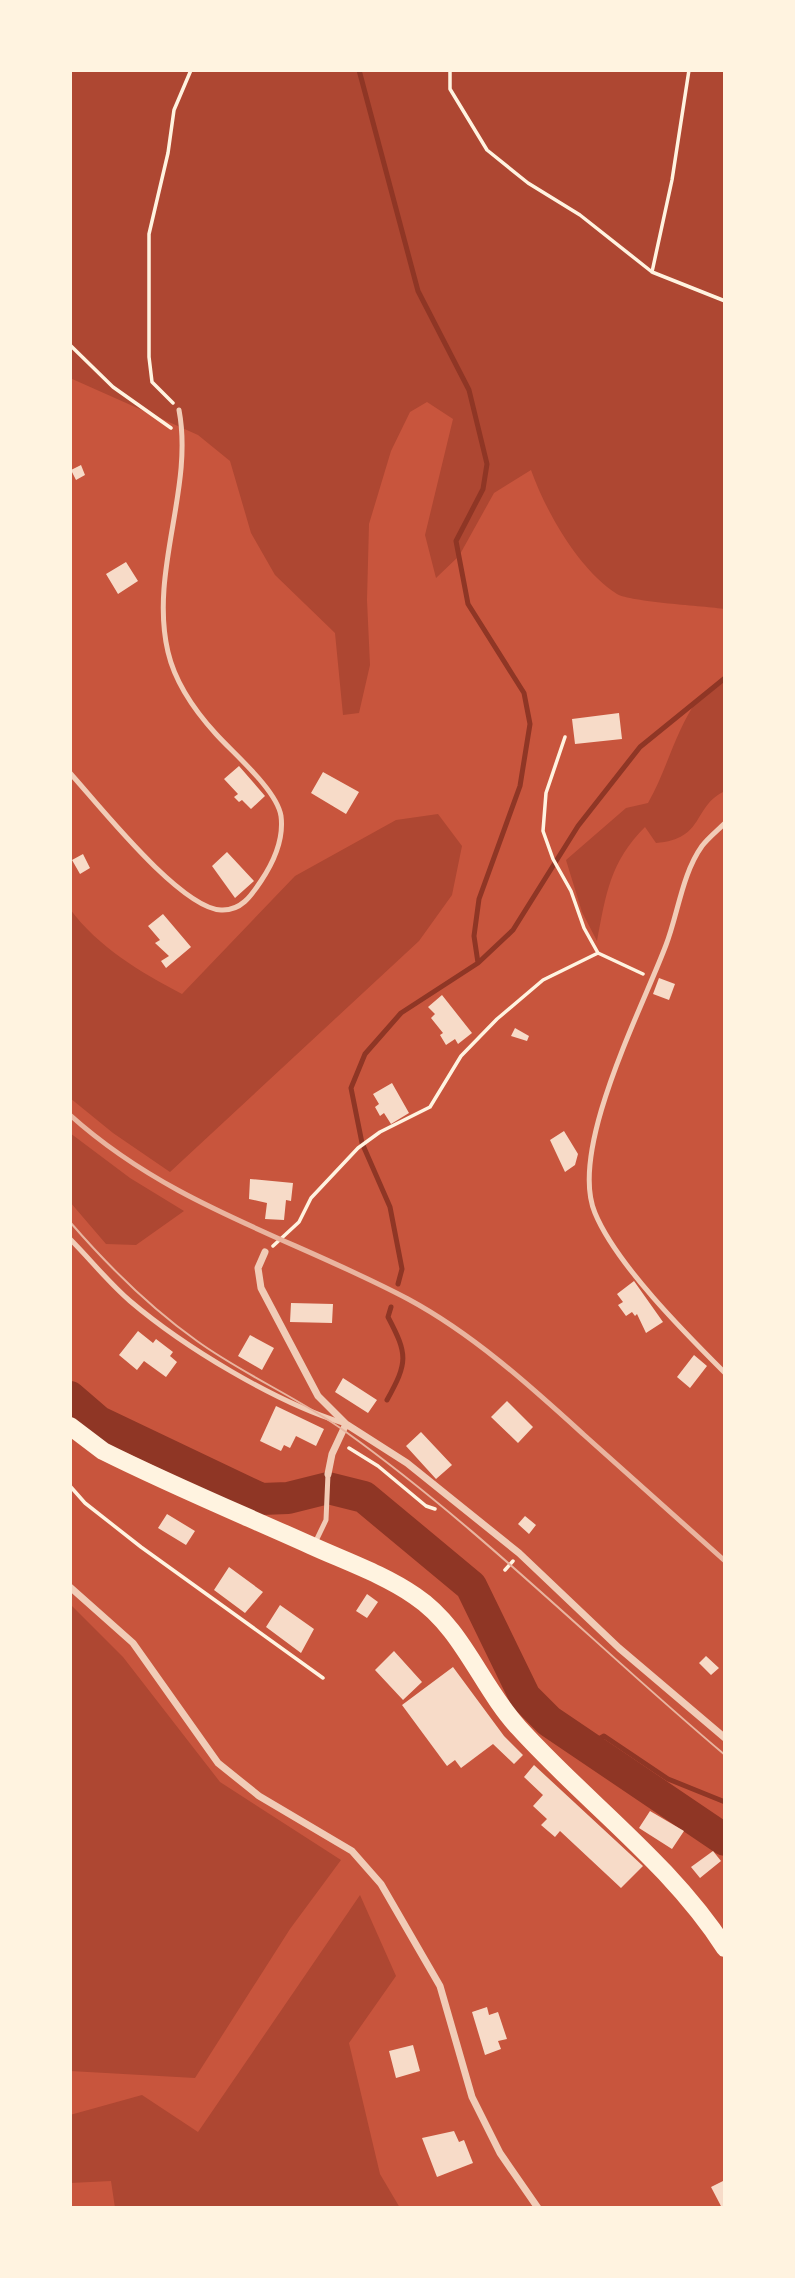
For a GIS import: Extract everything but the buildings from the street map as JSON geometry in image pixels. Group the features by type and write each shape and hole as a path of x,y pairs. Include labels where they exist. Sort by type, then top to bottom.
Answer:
{"main road":[{"path":"70,1426 83,1438 132,1466 385,1578 415,1595 448,1623 484,1682 517,1726 578,1788 657,1861 705,1917 725,1948"}],"street":[{"path":"265,1252 258,1268 261,1287 318,1396 346,1424 398,1457 519,1553 619,1648 725,1738"},
{"path":"328,1474 346,1424"},
{"path":"70,1587 134,1643 218,1763 259,1796 352,1851 381,1884 440,1986 472,2097 500,2153 538,2208"}],"lane":[{"path":"70,773 132,843 184,893 202,905 220,910 238,908 253,893 275,859 281,816 267,789 213,731 180,685 168,651 166,569 184,437 179,410"},
{"path":"725,823 702,846 682,891 653,979 598,1115 591,1149 590,1192 595,1213 622,1255 686,1334 725,1373"},
{"path":"70,1239 129,1300 166,1327 301,1408 346,1424"},
{"path":"313,1546 326,1520 328,1474"}],"path":[{"path":"179,410 152,382 149,357 149,234 168,153 174,110 191,70"},
{"path":"450,70 450,89 487,150 528,183 580,215 652,272 725,301"},
{"path":"652,272 672,180 689,70"},
{"path":"70,345 113,387 184,437"},
{"path":"565,737 546,793 543,831 553,859 571,891 584,929 598,953 653,979"},
{"path":"265,1252 299,1222 311,1198 358,1148 380,1132 430,1107 461,1056 497,1019 543,980 598,953"},
{"path":"339,1441 378,1466 426,1506 435,1509"},
{"path":"70,1486 85,1503 141,1547 323,1678"},
{"path":"725,1980 725,2046"}],"shaded area":[{"path":"70,70 725,70 725,609 625,597 603,584 565,539 545,504 531,470 494,493 459,556 436,578 425,535 453,419 427,402 410,412 391,451 369,524 367,600 370,665 359,713 343,715 335,633 275,575 251,533 230,461 198,435 70,378"},
{"path":"725,680 725,791 707,805 691,829 683,835 656,843 645,827 633,840 611,880 597,941 582,912 566,860 626,808 648,803 690,711 701,696"},
{"path":"438,814 462,846 452,895 419,941 170,1172 113,1133 70,1098 70,909 93,935 121,958 182,994 295,876 396,820"},
{"path":"70,1133 130,1178 184,1211 136,1245 106,1244 70,1202"},
{"path":"70,1604 123,1657 220,1782 341,1860 290,1929 195,2078 70,2071"},
{"path":"360,1895 396,1976 349,2043 380,2174 400,2208 115,2208 111,2181 70,2183 70,2115 142,2095 198,2132"}],"waterway":[{"path":"359,70 418,291 469,390 487,464 483,489 456,541 468,604 524,693 530,724 520,786 479,899 474,936 478,963 401,1013 365,1054 351,1088 362,1143 390,1207 402,1269 398,1284"},
{"path":"478,963 513,930 578,826 640,747 725,678"},
{"path":"387,1400 399,1376 403,1358 388,1317 391,1307"},
{"path":"70,1397 99,1422 261,1499 288,1498 328,1488 364,1497 471,1586 525,1697 549,1721 725,1840"},
{"path":"585,1747 604,1736 668,1779 725,1802"}],"tram line":[{"path":"70,1222 130,1286 179,1328 234,1365 346,1432 444,1508 725,1755"}],"railway":[{"path":"70,1115 109,1146 190,1197 364,1277 408,1299 455,1328 521,1379 725,1561"}]}
